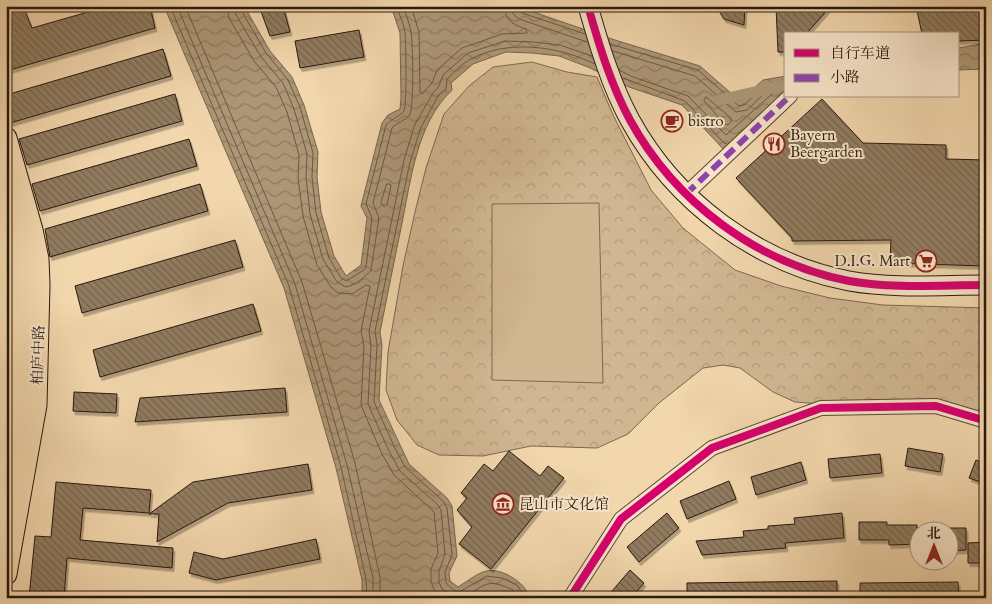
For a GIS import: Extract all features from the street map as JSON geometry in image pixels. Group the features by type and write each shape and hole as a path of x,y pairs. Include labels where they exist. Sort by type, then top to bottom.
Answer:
{"main road":[{"name":"柏庐中路","path":"6,138 32,230 38,259 39,286 36,406 14,482 6,574"},
{"name":"柏庐中路","path":"6,208 14,240 22,294 19,388 14,431 6,466"}],"street":[{"path":"588,6 616,92 648,150 686,194 741,239 768,254 805,269 850,281 895,286 986,286"},
{"path":"686,194 788,98"},
{"path":"570,598 621,520 712,448 821,408 936,406 986,421"}],"green space":[{"path":"532,62 567,72 597,77 613,115 651,190 683,228 735,270 781,286 830,298 883,305 986,308 986,416 795,402 773,392 740,368 723,365 703,368 659,403 628,434 597,448 531,446 483,456 439,455 417,445 397,420 386,390 388,352 403,266 426,168 444,114 469,86 493,67"},
{"path":"599,203 603,383 492,380 492,204"}],"water":[{"path":"164,6 244,6 270,51 292,77 304,105 318,152 317,177 321,212 334,256 346,276 361,265 367,218 361,206 382,123 388,115 400,109 400,33 391,6 516,6 615,40 700,66 740,101 763,80 784,76 784,98 726,152 682,105 629,87 588,67 559,56 506,52 473,64 451,83 452,90 430,119 412,173 380,332 382,345 379,400 409,464 447,498 452,506 457,556 449,573 450,581 458,587 480,573 489,571 501,572 523,586 526,590 525,598 362,598 362,580 336,468 284,288"},
{"path":"986,43 986,69 960,70 960,48"}],"building":[{"path":"6,6 23,6 32,28 109,6 150,6 155,28 6,71"},
{"path":"259,6 283,6 290,32 270,36"},
{"path":"716,6 745,6 744,25 724,19"},
{"path":"776,6 831,6 808,32 784,32 784,52 778,52"},
{"path":"916,6 986,6 986,40 960,41 960,32 922,32"},
{"path":"359,30 364,57 300,68 295,41"},
{"path":"163,49 171,76 10,123 6,110 6,95"},
{"path":"175,94 182,121 27,165 19,139"},
{"path":"822,99 863,143 946,145 946,159 986,160 984,266 890,263 891,240 792,241 792,238 736,178"},
{"path":"189,139 197,166 40,211 32,184"},
{"path":"200,184 208,211 50,257 45,229"},
{"path":"235,240 243,267 82,313 75,286"},
{"path":"253,304 261,331 100,377 93,350"},
{"path":"285,388 287,412 135,422 140,398"},
{"path":"74,392 117,394 116,413 73,411"},
{"path":"908,448 943,454 940,472 905,466"},
{"name":"昆山市文化馆","path":"509,451 540,476 548,466 564,478 491,569 459,544 472,527 457,510 467,498 461,493 484,464 493,471"},
{"path":"880,454 882,473 830,478 828,459"},
{"path":"976,460 986,464 986,484 969,478"},
{"path":"801,462 806,480 756,495 751,477"},
{"path":"308,464 312,490 228,503 157,542 159,514 149,514 193,482"},
{"path":"729,481 736,499 687,519 680,501"},
{"path":"56,482 151,490 149,513 83,508 80,540 173,548 172,568 67,558 64,598 29,598 35,536 51,537"},
{"path":"667,513 679,528 639,562 627,547"},
{"path":"842,513 844,538 785,543 786,548 702,555 696,541 744,537 743,531 768,529 768,526 795,524 794,518"},
{"path":"859,522 887,522 887,525 910,525 910,544 889,545 889,540 859,540"},
{"path":"960,528 966,528 966,550 960,550"},
{"path":"316,539 320,559 216,580 189,573 194,552 223,559"},
{"path":"986,542 986,563 968,563 968,543"},
{"path":"630,570 644,583 631,598 606,598"},
{"path":"837,581 837,598 687,598 687,583"},
{"path":"958,582 959,598 860,598 860,583"}],"waterway":[{"path":"719,100 784,85"}],"marked path":[{"path":"686,194 788,98"}],"cycle path":[{"path":"588,6 611,79 630,120 649,150 670,177 695,202 722,224 751,244 782,260 815,272 849,281 900,286 986,285"},
{"path":"570,598 621,519 712,448 821,408 936,406 986,421"}],"place":[{"name":"bistro","path":"672,121"},
{"name":"Bayern Beergarden","path":"774,144"},
{"name":"D.I.G. Mart","path":"926,261"},
{"name":"昆山市文化馆","path":"503,504"}]}
